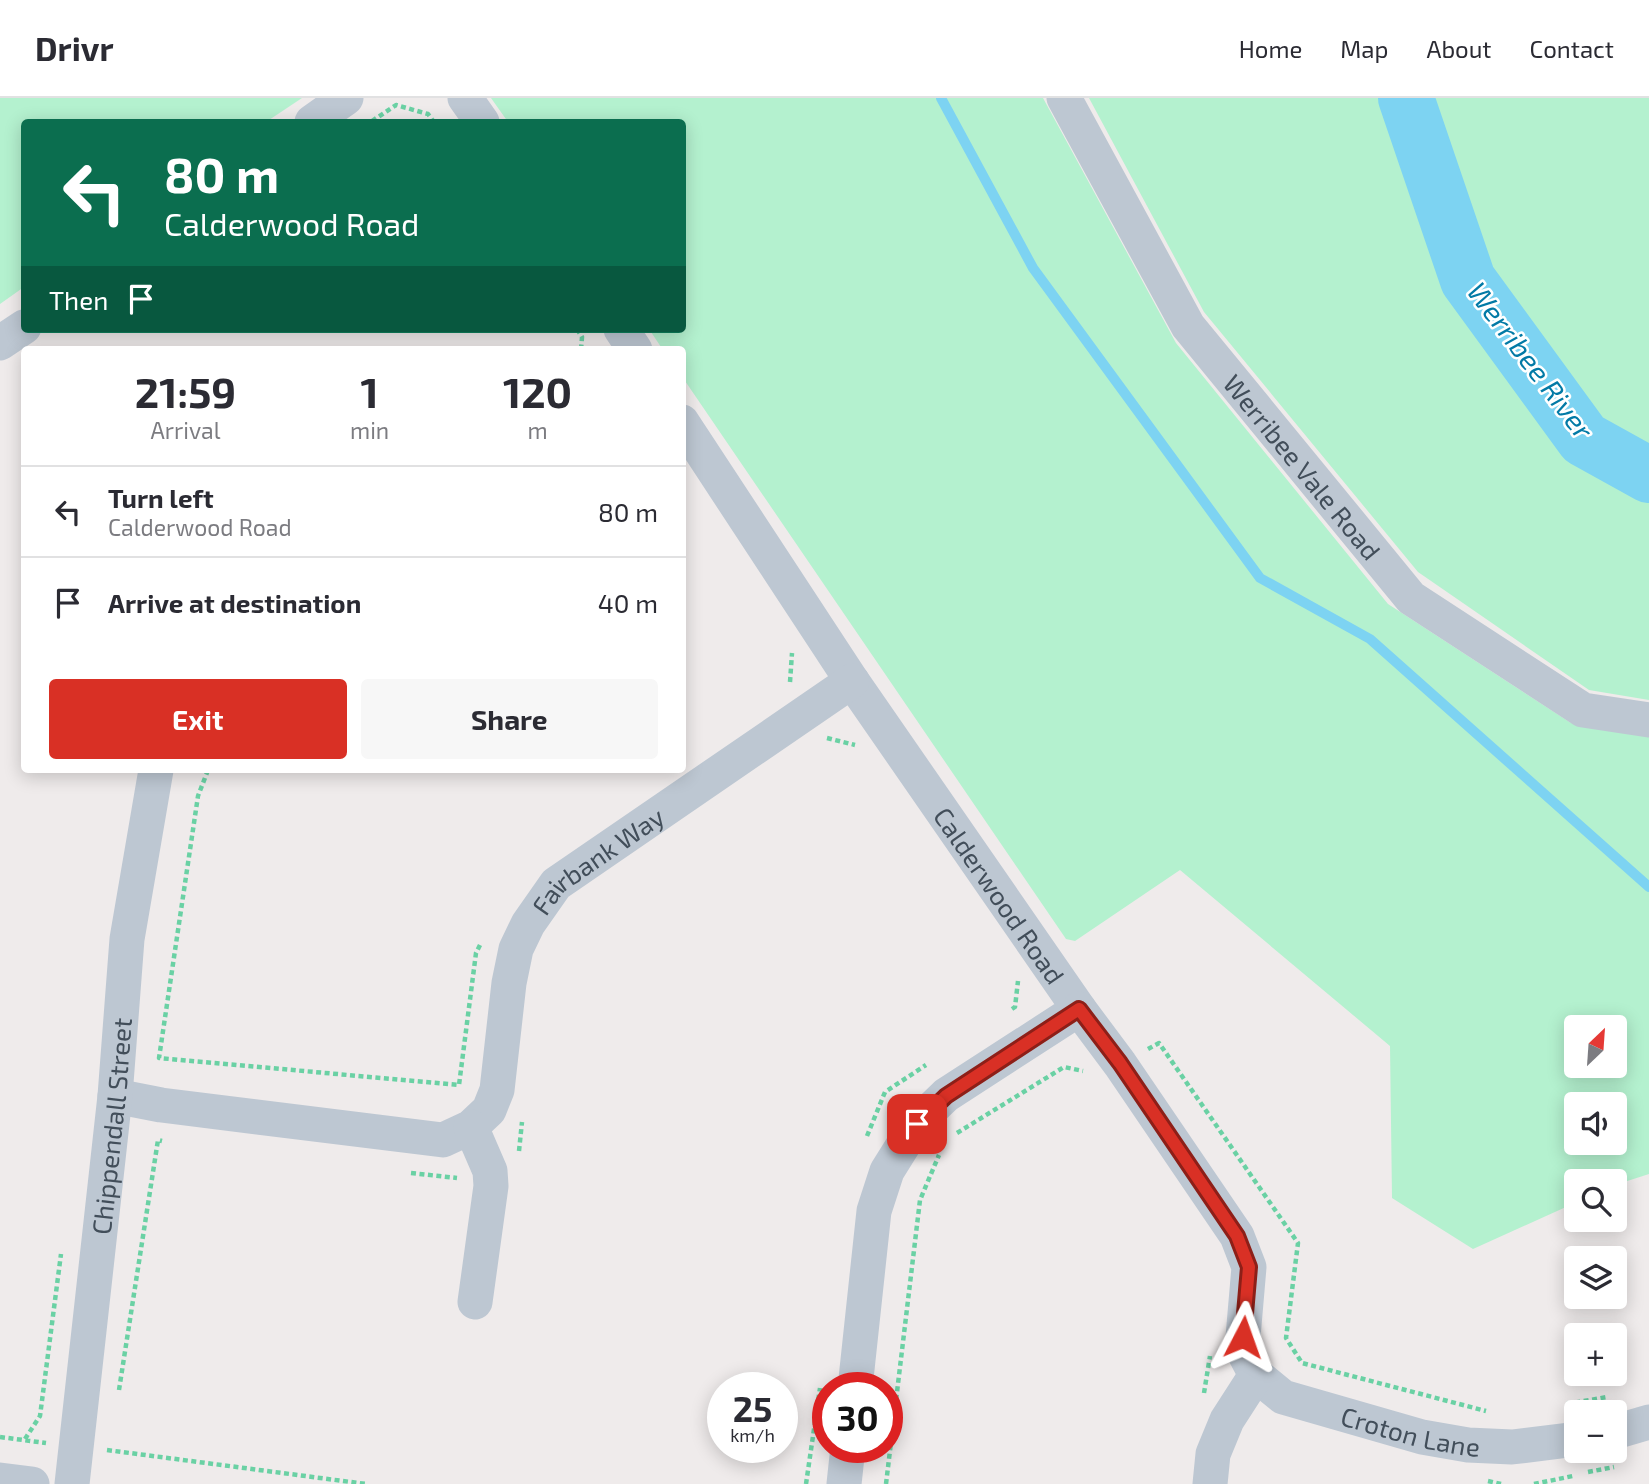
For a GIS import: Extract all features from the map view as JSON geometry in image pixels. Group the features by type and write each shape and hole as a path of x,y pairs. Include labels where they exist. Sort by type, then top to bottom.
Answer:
{"street":[{"path":"316,119 346,98"},
{"path":"465,98 480,119"},
{"name":"Werribee Vale Road","path":"1064,98 1188,326 1411,598 1583,710 1649,720"},
{"path":"0,344 21,329"},
{"name":"Calderwood Road","path":"686,428 852,681 1079,1009 946,1096 917,1124 887,1171 874,1211 857,1372"},
{"name":"Fairbank Way","path":"115,1096 161,1105 443,1140 471,1127 489,1110 497,1090 509,983 516,949 528,924 556,884 852,681"},
{"name":"Chippendall Street","path":"72,1484 115,1096 127,939 155,773"},
{"path":"1079,1009 1120,1063 1237,1236 1249,1267 1243,1337 1247,1356 1256,1375 1227,1420 1213,1454 1210,1484"},
{"path":"471,1127 490,1171 491,1186 475,1302"},
{"name":"Croton Lane","path":"1256,1375 1283,1397 1422,1437 1468,1445 1512,1447 1564,1441"},
{"path":"1627,1441 1649,1422"},
{"path":"844,1484 846,1463"},
{"path":"0,1480 32,1484"}],"path":[{"path":"374,119 396,105 428,114 432,119"},
{"path":"783,687 790,682 792,649"},
{"path":"821,742 828,737 863,747"},
{"path":"207,773 198,796 159,1058 459,1085"},
{"path":"1004,1014 1015,1007 1020,970"},
{"path":"956,1134 1064,1067 1101,1076 1159,1043 1298,1243 1286,1338 1301,1363 1489,1411"},
{"path":"865,1140 885,1092 929,1064"},
{"path":"519,1154 523,1112"},
{"path":"118,1396 158,1140 172,1142"},
{"path":"886,1484 920,1200 940,1153"},
{"path":"406,1172 461,1179"},
{"path":"1203,1402 1212,1349"},
{"path":"1556,1406 1609,1397"},
{"path":"0,1437 45,1443"},
{"path":"111,1437 109,1450 366,1484"},
{"path":"806,1484 812,1444"},
{"path":"1534,1484 1584,1463"}],"green space":[{"path":"0,98 302,98 270,119 21,119 21,289 0,304"},
{"path":"491,98 1043,98 1176,343 1388,604 1571,723 1649,735 1649,1174 1627,1181 1627,1169 1564,1169 1564,1208 1473,1249 1392,1198 1390,1046 1180,870 1075,941 1066,939 686,382 686,346 660,346 652,333 686,333 686,119 506,119"},
{"path":"1089,98 1649,98 1649,700 1589,690 1418,572 1204,312"}],"waterway":[{"path":"941,98 1033,268 1260,578 1370,639 1649,887"},
{"name":"Werribee River","path":"1406,98 1468,280 1584,439 1649,475"}],"route":[{"path":"917,1124 946,1096 1079,1009 1120,1063 1237,1236 1249,1267 1243,1337"}]}
